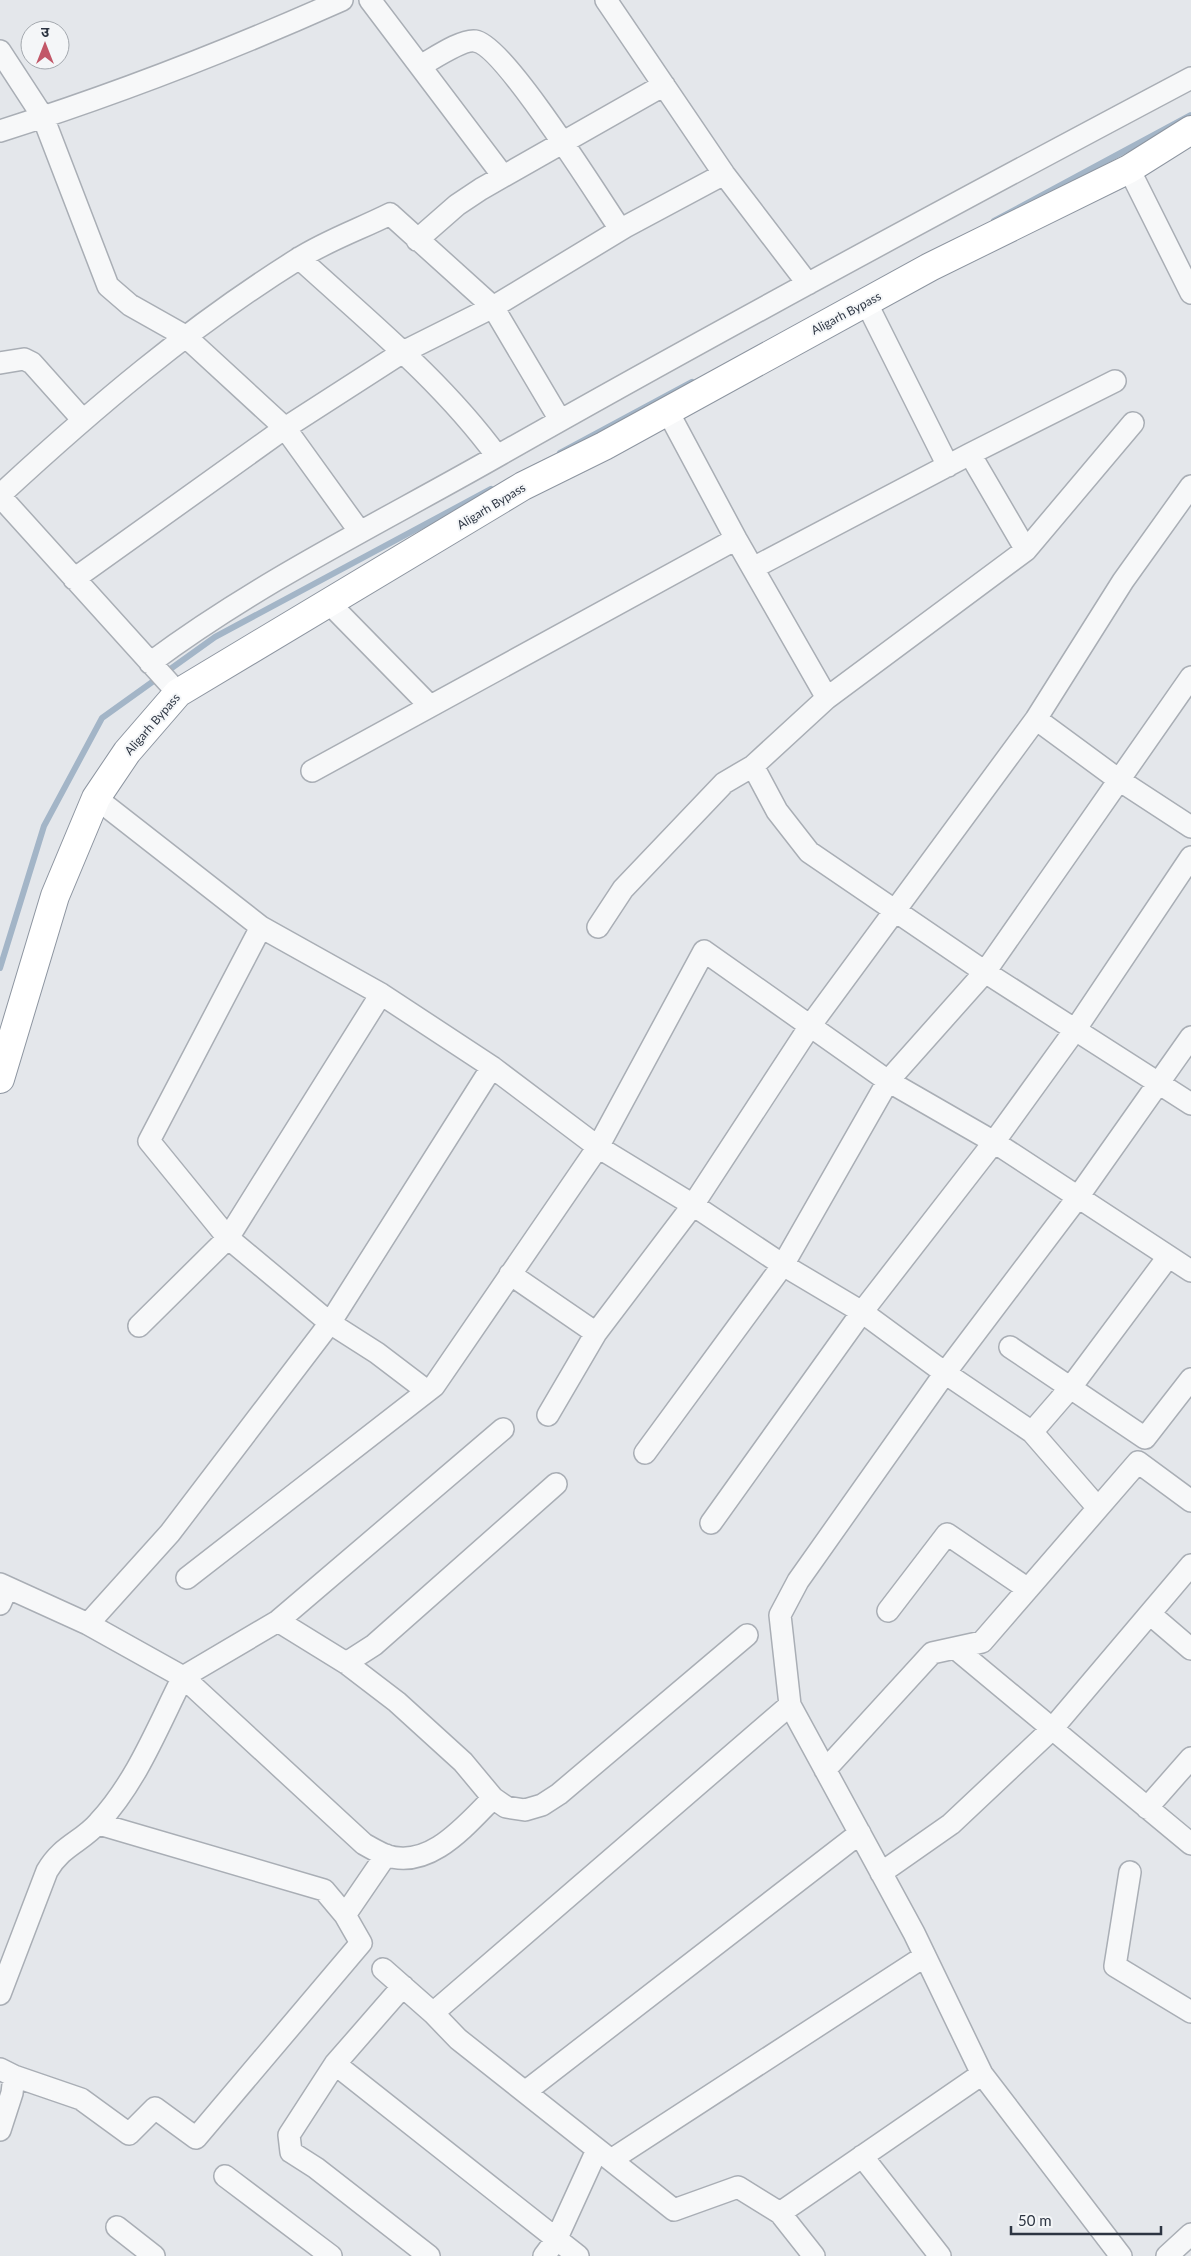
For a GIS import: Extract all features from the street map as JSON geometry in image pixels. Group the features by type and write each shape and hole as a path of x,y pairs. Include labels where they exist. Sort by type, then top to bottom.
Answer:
{"highway":[{"name":"Aligarh Bypass","path":"0,1079 5,1045 54,896 96,798 127,752 164,677 329,604 524,486 604,446 667,410 755,364 825,323 867,304 930,267 1129,169 1191,130"}],"street":[{"path":"0,131 165,74 302,8 342,0"},
{"path":"370,0 503,176"},
{"path":"606,0 724,174 808,284"},
{"path":"420,66 456,46 474,41 489,46 501,59 563,143 620,229"},
{"path":"0,51 43,117 108,286 130,305 185,336 284,428 360,532"},
{"path":"560,420 493,307 390,214 299,258 185,336 82,419 0,496 164,677 198,627 253,592 808,284 1191,78"},
{"path":"417,240 457,205 503,176 664,85"},
{"path":"1129,169 1191,293"},
{"path":"74,579 284,428 403,352 493,307 620,229 724,174"},
{"path":"299,258 403,352 474,425 497,456"},
{"path":"867,304 948,466"},
{"path":"0,364 24,359 32,363 82,419"},
{"path":"753,568 970,454 1115,382"},
{"path":"667,410 736,539 827,698"},
{"path":"598,927 623,889 724,783 753,766 827,698 1026,550 1133,423"},
{"path":"970,454 1026,550"},
{"path":"548,1416 596,1333 693,1205 810,1026 1036,719 1123,581 1191,486"},
{"path":"312,771 736,539"},
{"path":"329,604 430,706"},
{"path":"645,1453 783,1265 888,1081 985,972 1191,678"},
{"path":"1036,719 1119,780 1191,827"},
{"path":"753,766 777,811 809,852 985,972 1191,1104"},
{"path":"96,798 261,926 380,994 492,1067 598,1147 693,1205 783,1265 862,1312 945,1373 1032,1432 1098,1508"},
{"path":"711,1523 862,1312 994,1142 1075,1030 1191,857"},
{"path":"261,926 149,1141 228,1238 330,1323 377,1353 427,1391"},
{"path":"187,1578 434,1386 598,1147 704,952 888,1081 994,1142 1191,1271"},
{"path":"139,1326 228,1238 380,994"},
{"path":"1121,2256 982,2074 925,1956 790,1705 780,1615 798,1581 945,1373 1078,1197 1191,1037"},
{"path":"88,1624 170,1533 330,1323 492,1067"},
{"path":"1032,1432 1071,1386 1168,1257"},
{"path":"510,1274 596,1333"},
{"path":"1010,1347 1071,1386 1145,1438"},
{"path":"977,1666 982,1642 1138,1462 1145,1438 1191,1379"},
{"path":"0,1994 47,1871 55,1858 98,1824 128,1785 183,1677 278,1621 503,1429"},
{"path":"1138,1462 1191,1501"},
{"path":"346,1663 374,1645 556,1484"},
{"path":"888,1611 947,1534 1028,1589"},
{"path":"881,1873 951,1824 1052,1728 1150,1614 1187,1578"},
{"path":"2,1592 88,1624 183,1677 364,1844 386,1856 403,1858 428,1854 461,1831 493,1798"},
{"path":"1150,1614 1191,1648"},
{"path":"278,1621 346,1663 433,1733 463,1762 493,1798 506,1807 525,1810 542,1805 559,1794 747,1636"},
{"path":"825,1770 932,1653 982,1642"},
{"path":"955,1648 1191,1844"},
{"path":"433,2013 790,1705"},
{"path":"1147,1808 1191,1758"},
{"path":"7,2072 81,2099 129,2134 155,2108 196,2138 361,1943 345,1915 324,1890 98,1824"},
{"path":"525,2092 860,1833"},
{"path":"345,1915 386,1856"},
{"path":"1130,1872 1115,1966 1191,2012"},
{"path":"550,2248 604,2155 925,1956"},
{"path":"384,1969 433,2013 458,2039 674,2210 738,2187 780,2213 810,2254"},
{"path":"403,1986 335,2064 289,2135 291,2152 316,2168 429,2256"},
{"path":"335,2064 550,2248 578,2256"},
{"path":"0,2130 12,2094 7,2072"},
{"path":"780,2213 982,2074"},
{"path":"862,2156 940,2256"},
{"path":"225,2176 331,2256"},
{"path":"116,2227 154,2256"},
{"path":"1167,2256 1191,2234"}],"waterway":[{"path":"994,221 1191,115"},
{"path":"560,453 692,382"},
{"path":"0,968 44,826 102,718 215,637 491,489"}]}
